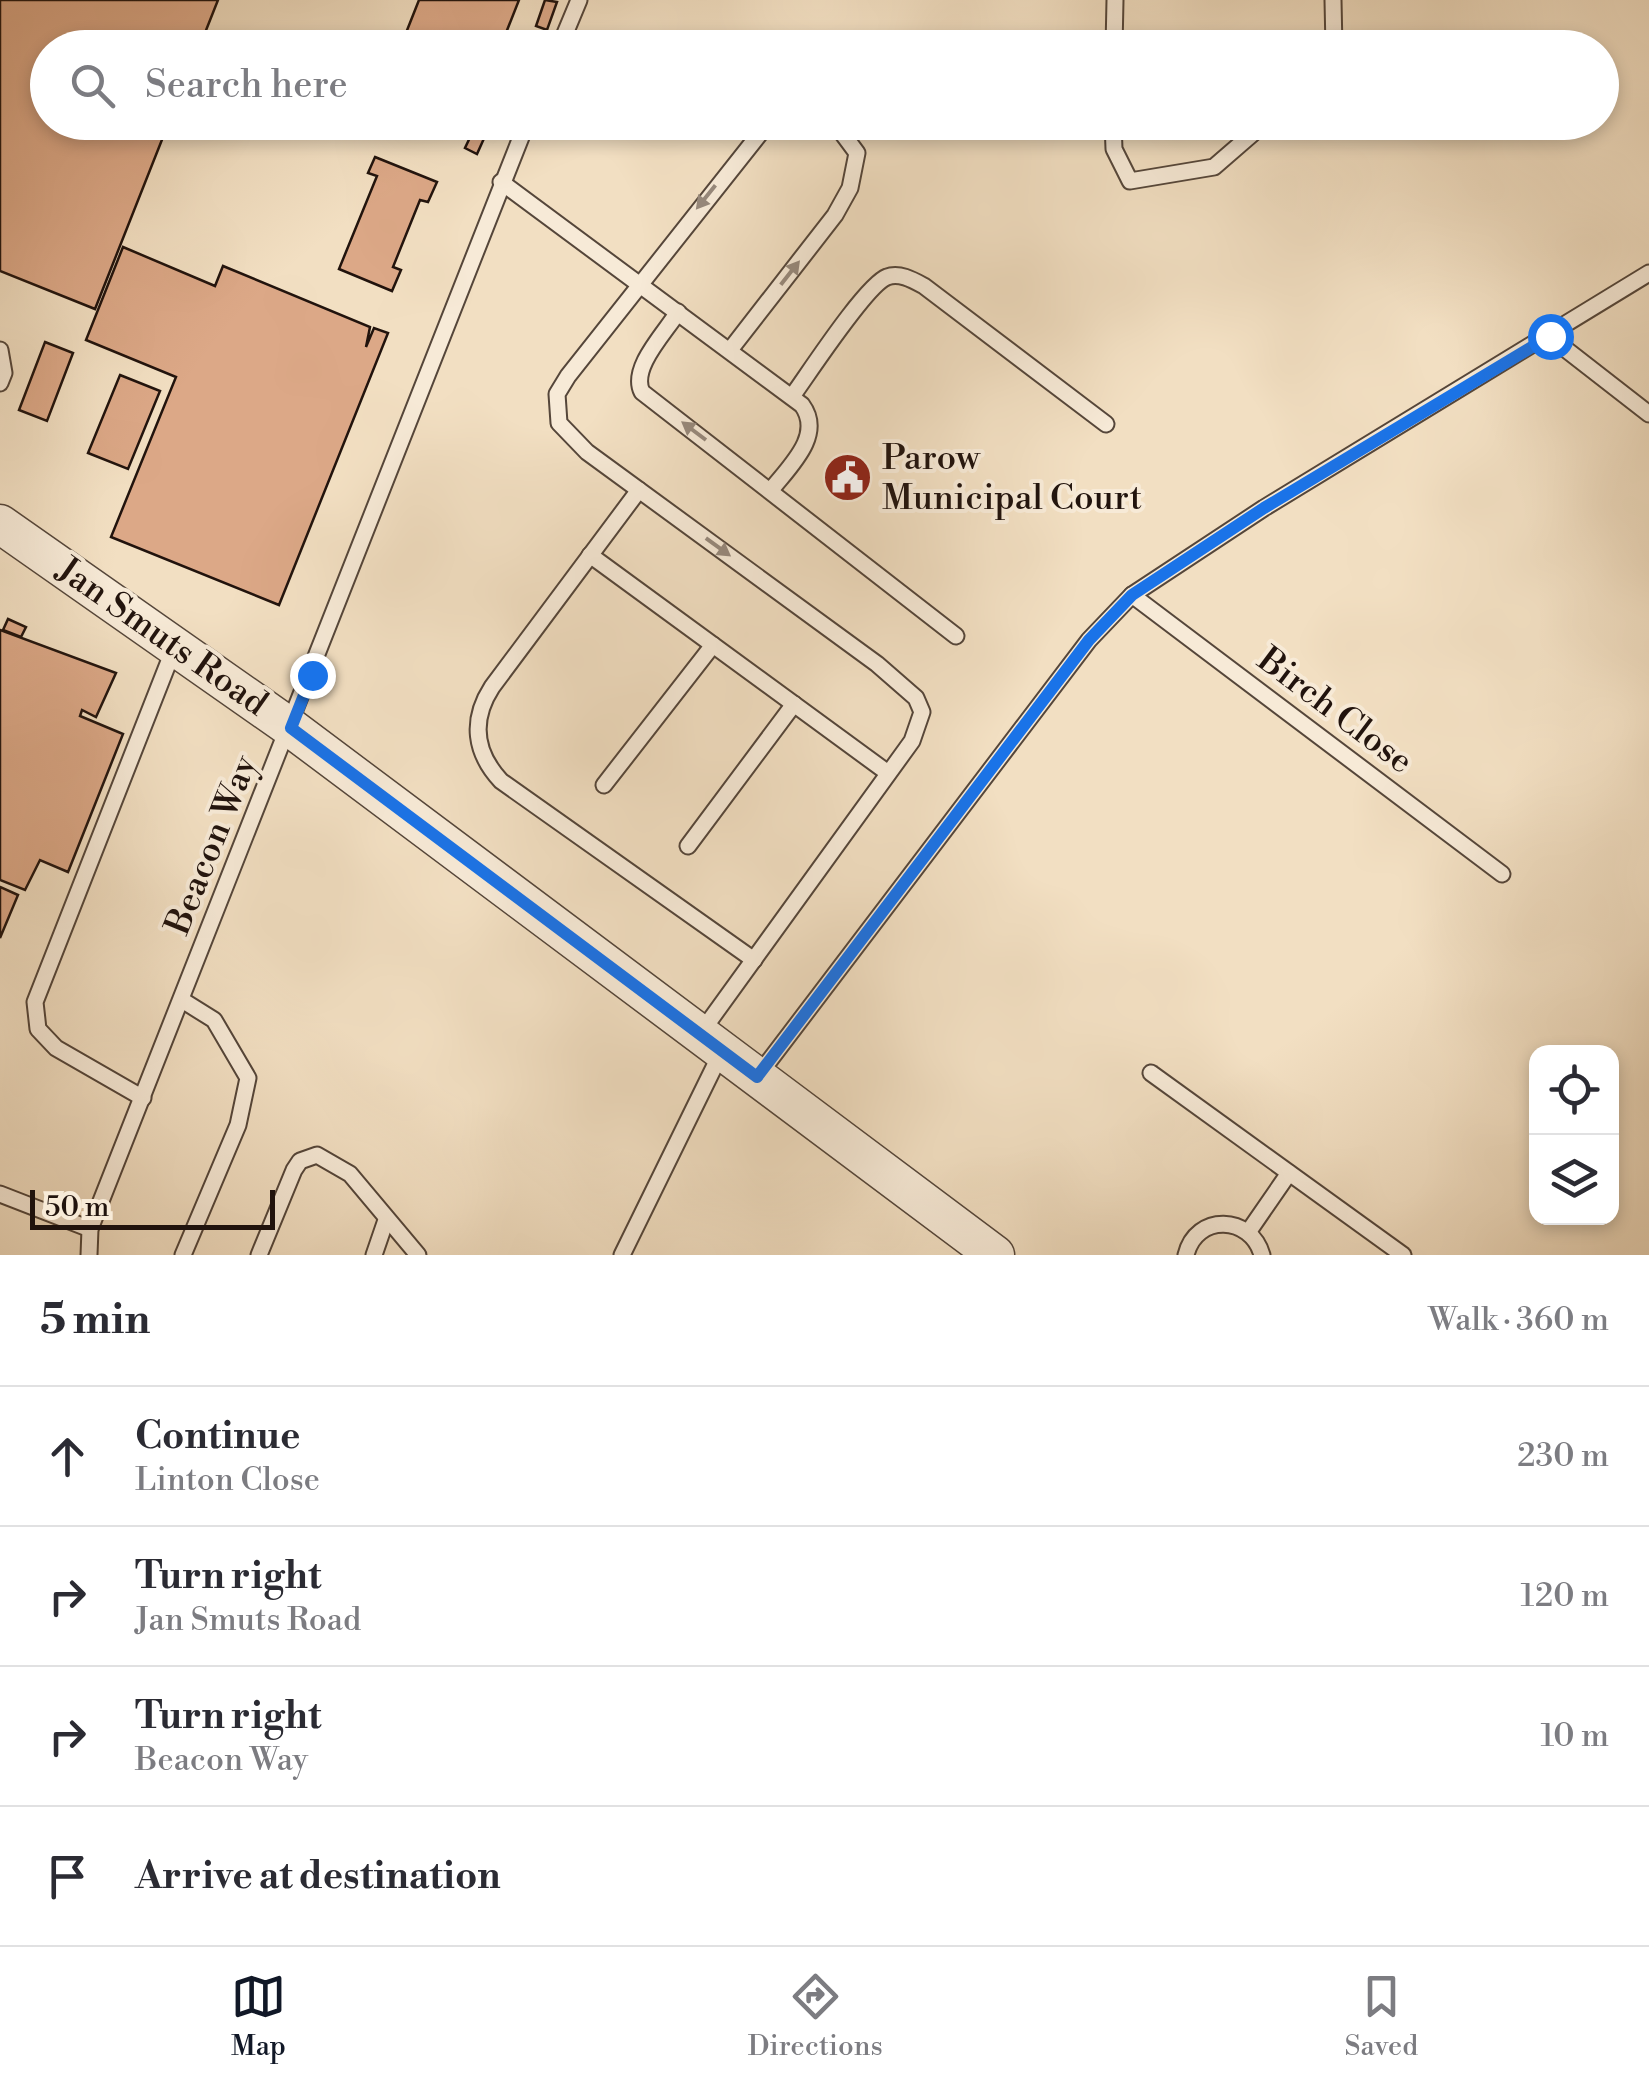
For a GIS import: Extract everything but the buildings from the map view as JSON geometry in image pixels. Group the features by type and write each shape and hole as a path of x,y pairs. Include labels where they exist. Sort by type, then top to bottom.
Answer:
{"street":[{"name":"Jan Smuts Road","path":"0,524 291,728 995,1255"}],"lane":[{"path":"566,30 579,0"},
{"path":"1114,30 1115,0"},
{"path":"1333,0 1336,30"},
{"name":"Beacon Way","path":"90,1255 90,1229 291,728 518,140"},
{"path":"622,1255 711,1042 754,960 888,773 918,728 922,712 916,698 784,593 564,432 557,404 568,376 638,282 754,140"},
{"path":"730,350 835,215 850,188 857,153 847,140"},
{"path":"1114,140 1114,149 1130,181 1214,167 1245,140"},
{"path":"501,182 793,395 807,412 810,434 771,490"},
{"path":"757,1077 1089,640 1132,595 1264,508 1649,273"},
{"path":"793,395 871,290 888,276 898,275 924,286 1106,424"},
{"path":"678,312 640,370 639,387 956,636"},
{"path":"1550,336 1649,414"},
{"path":"0,350 4,373 0,383"},
{"path":"639,490 481,704 476,732 482,754 502,781 754,960"},
{"path":"590,556 888,773"},
{"name":"Birch Close","path":"1132,595 1502,874"},
{"path":"604,785 713,645"},
{"path":"143,1098 56,1048 38,1029 35,1002 175,646"},
{"path":"688,846 794,704"},
{"path":"182,1000 214,1020 248,1078 238,1124 183,1255"},
{"path":"1150,1074 1403,1255"},
{"path":"259,1255 294,1170 308,1156 334,1162 350,1174 418,1255"},
{"path":"1249,1232 1289,1174"},
{"path":"0,1194 90,1229"},
{"path":"374,1255 386,1220"},
{"path":"1186,1255 1197,1233 1213,1224 1232,1224 1249,1232 1262,1255"}],"place":[{"name":"Parow Municipal Court","path":"847,478"}],"route":[{"path":"312,675 291,728 757,1077 1089,640 1132,595 1264,508 1550,336"}]}
